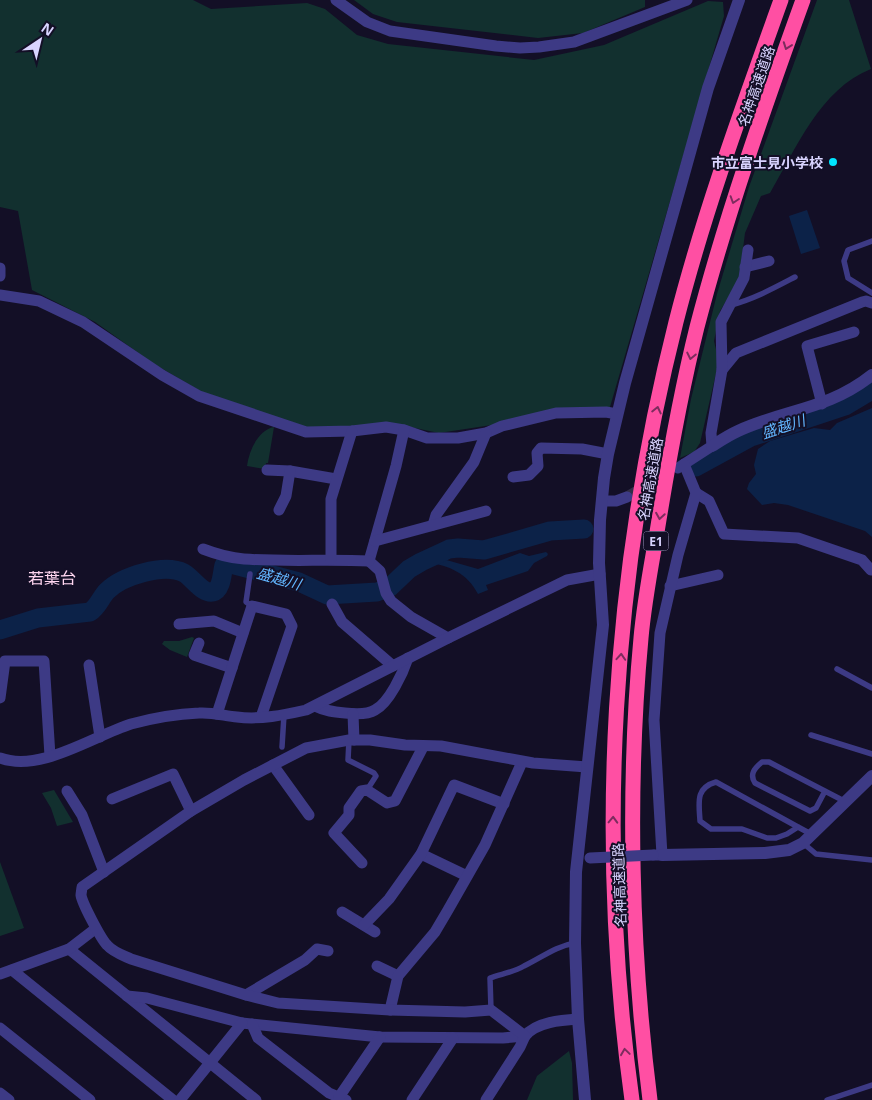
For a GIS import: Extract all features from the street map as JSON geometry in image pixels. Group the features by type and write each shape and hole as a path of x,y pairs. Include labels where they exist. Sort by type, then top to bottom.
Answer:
{"highway":[{"name":"名神高速道路","path":"632,1100 624,1044 612,842 622,635 633,546 650,441 676,322 706,218 748,91 781,0"},
{"name":"名神高速道路","path":"650,1100 638,973 633,842 635,724 641,636 671,448 697,328 726,225 803,0"}],"street":[{"path":"336,0 362,20 378,28 390,31 496,46 539,48 574,42 687,0"},
{"path":"585,1100 578,1019 575,943 577,858 603,625 600,529 608,454 617,414 705,98 739,0"},
{"path":"712,446 711,433 722,370 721,322 744,278 748,250"},
{"path":"745,267 769,261"},
{"path":"0,268 0,276"},
{"path":"0,295 39,301 68,314 162,375 199,396 306,432 352,432 386,426 427,438 458,438 486,433 502,426 556,413 606,412 617,414"},
{"path":"722,370 736,353 862,302 872,303"},
{"path":"822,404 807,346 838,332 854,332"},
{"path":"871,570 862,560 798,538 724,534 709,501 696,493 681,466 738,431 822,404 846,393 872,375"},
{"path":"369,561 396,466 404,430"},
{"path":"330,559 331,498 352,432"},
{"path":"433,525 436,515 474,462 486,433"},
{"path":"513,477 529,475 538,466 537,452 541,448 582,448 608,454"},
{"path":"267,470 290,471 336,479"},
{"path":"279,510 286,496 290,471"},
{"path":"658,855 654,720 660,633 670,586 696,493"},
{"path":"602,501 616,501 627,497"},
{"path":"375,541 486,510"},
{"path":"203,549 243,559 369,561 380,571 384,589 391,601 411,617 448,638"},
{"path":"0,758 19,761 39,760 129,725 153,718 201,712 239,718 261,717 284,715 306,710 567,580 600,574"},
{"path":"670,586 718,575"},
{"path":"332,604 342,622 393,666"},
{"path":"217,714 252,606 286,614 292,626 261,717"},
{"path":"179,624 214,622 244,632"},
{"path":"199,643 194,654 232,668"},
{"path":"315,706 329,711 353,714 375,710 385,701 399,679 408,658"},
{"path":"0,698 5,661 44,661 50,756"},
{"path":"89,665 100,737"},
{"path":"352,740 353,714"},
{"path":"525,1036 492,1010 465,1012 390,1010 278,1003 246,996 131,959 116,952 106,944 95,928 94,922 80,895 82,887 191,811 244,780 306,748 352,740 370,740 423,747 442,746 522,762 587,767"},
{"path":"362,863 334,834 349,815 349,808 361,791 367,790 387,803 395,801 423,747"},
{"path":"390,1010 398,976 435,932 485,845 522,762"},
{"path":"273,765 310,815"},
{"path":"112,799 173,774 191,811"},
{"path":"577,858 780,852 808,839 872,776"},
{"path":"364,926 389,899 421,854 454,785 504,804"},
{"path":"67,791 82,815 104,872"},
{"path":"421,854 467,876"},
{"path":"342,912 375,932"},
{"path":"0,974 69,950 95,928"},
{"path":"246,996 306,960 317,949 328,951"},
{"path":"69,950 256,1100"},
{"path":"377,966 398,976"},
{"path":"12,970 173,1100"},
{"path":"127,996 147,998 247,1024 380,1037 503,1038 525,1036"},
{"path":"486,1100 528,1032 546,1023 578,1019"},
{"path":"180,1100 210,1063 247,1024"},
{"path":"247,1024 258,1038 329,1093 343,1099 380,1037"},
{"path":"0,1028 90,1100"},
{"path":"412,1100 453,1038"},
{"path":"0,1093 9,1100"}],"lane":[{"path":"872,240 848,250 844,261 848,278 872,293"},
{"path":"731,305 744,302 795,277"},
{"path":"250,574 246,602 252,606"},
{"path":"837,669 872,688"},
{"path":"282,747 284,715"},
{"path":"811,735 872,754"},
{"path":"352,740 348,760 374,773 376,776 367,790"},
{"path":"825,791 816,808 810,811 755,783 752,779 753,773 762,762 769,762 825,791 846,802"},
{"path":"798,827 776,838 767,838 742,829 711,829 700,821 699,797 704,788 716,782 798,827 808,839 816,854 872,860"},
{"path":"492,1010 490,978 524,967 540,956 575,943"},
{"path":"827,1100 872,1085"}],"green space":[{"path":"0,0 193,0 211,9 307,3 325,9 357,35 388,44 534,60 604,45 708,1 723,2 724,16 610,407 439,433 410,427 303,427 216,400 154,364 95,322 32,290 18,211 0,207"},
{"path":"354,0 645,0 645,7 583,33 538,38 397,22 373,14"},
{"path":"817,0 849,0 871,69 853,78 823,105 800,140 770,193 761,196 745,233 739,280 720,311 714,341 717,354 717,369 700,443 694,452 680,458 691,399 717,294 749,187"},
{"path":"274,427 268,463 266,463 265,469 247,466 255,442 263,432"},
{"path":"194,638 187,657 170,650 162,644 164,641 179,641"},
{"path":"54,790 73,822 57,826 51,808 42,793"},
{"path":"0,862 24,928 0,936"},
{"path":"569,1051 572,1063 573,1100 527,1100 537,1076"}],"water":[{"path":"807,210 820,248 801,254 789,216"},
{"path":"872,408 872,537 865,531 788,505 774,503 762,505 747,489 756,474 754,465 758,449 770,441 814,428 830,430 837,423"},
{"path":"546,552 547,556 534,563 528,571 486,585 488,590 478,594 469,581 457,572 450,568 427,562 436,557 478,569 520,553 529,556"}],"waterway":[{"name":"盛越川","path":"696,467 751,437 845,406 872,390"},
{"name":"盛越川","path":"0,630 38,618 90,612 107,591 123,580 155,570 176,570 184,573 201,588 209,592 216,591 218,588 224,565 227,563 299,582 327,595 377,592 390,587 409,569 449,549 484,550 550,531 584,529"}],"tunnel":[{"path":"627,497 670,472"}],"place":[{"name":"市立富士見小学校","path":"833,162"}],"district":[{"name":"若葉台","path":"52,578"}]}
